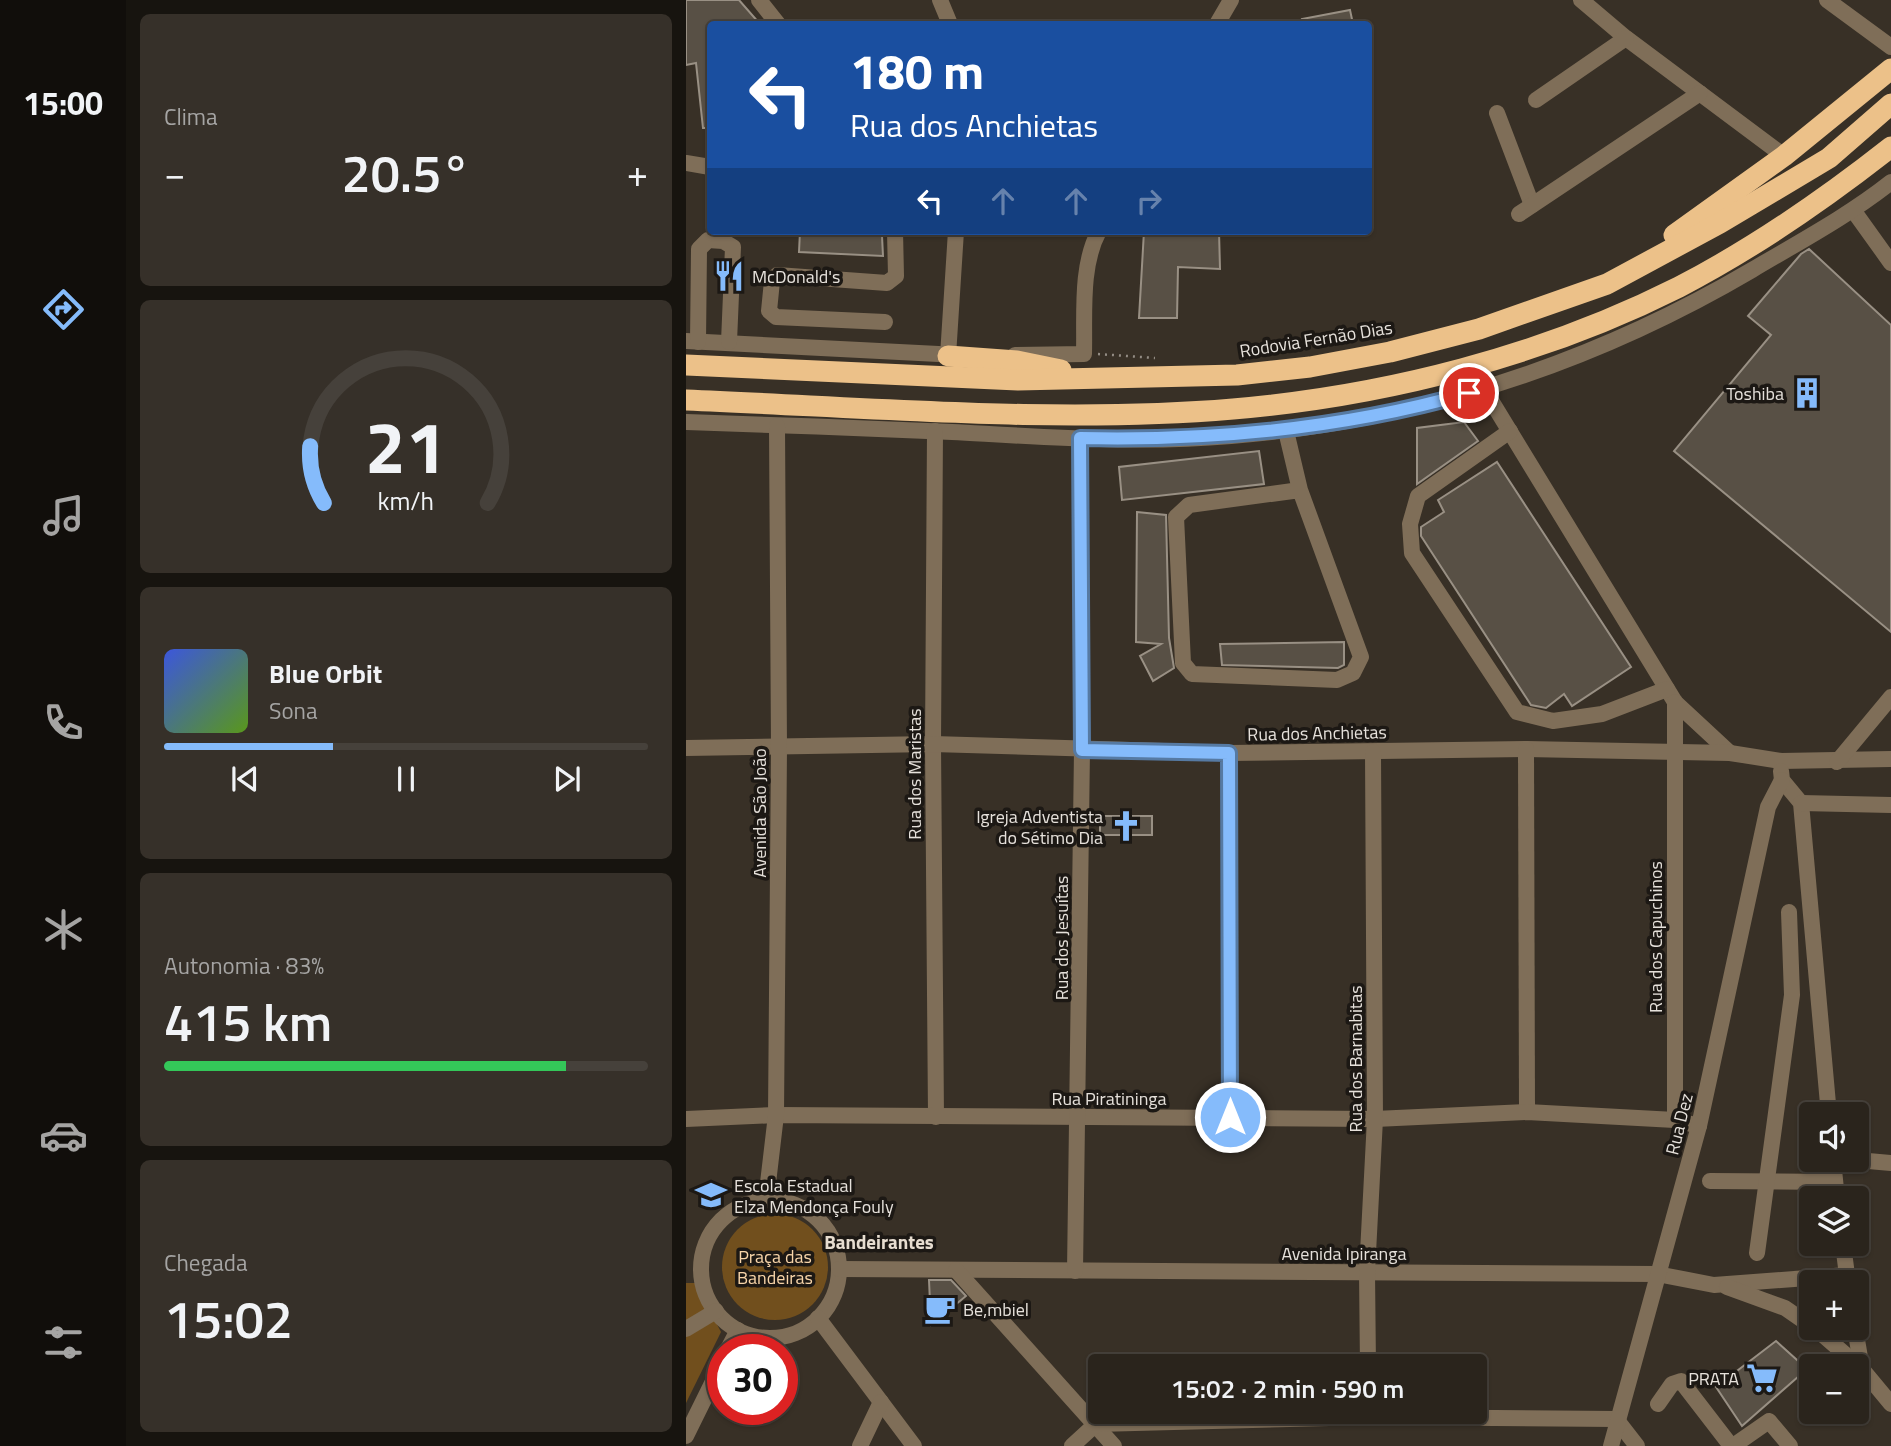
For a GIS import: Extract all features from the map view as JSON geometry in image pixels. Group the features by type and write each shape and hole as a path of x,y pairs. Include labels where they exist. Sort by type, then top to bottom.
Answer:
{"highway":[{"path":"1607,284 1784,156 1891,69"},
{"name":"Rodovia Fernão Dias","path":"686,365 1018,380 1094,376 1237,375 1310,367 1390,352 1479,329 1607,284 1720,223 1829,158 1891,104"},
{"path":"686,400 1016,412 1178,413 1314,399 1398,384 1487,361 1564,335 1681,286 1792,220 1891,146"},
{"path":"948,355 1017,361 1094,376"}],"street":[{"path":"759,0 776,21"},
{"path":"940,0 949,21"},
{"path":"1219,21 1231,0"},
{"path":"1827,0 1891,47"},
{"path":"1582,1 1626,38 1784,156"},
{"path":"1536,100 1626,38"},
{"path":"1497,113 1526,209 1700,93"},
{"path":"686,163 707,166"},
{"path":"686,422 1080,438 1228,437 1352,421 1484,389 1544,370 1623,337 1716,291 1853,210 1891,182"},
{"path":"1853,210 1891,263"},
{"path":"885,322 776,317 769,311 772,281 777,275 887,283 896,276 895,235"},
{"path":"948,355 956,235"},
{"path":"729,342 733,247 723,241 708,240 699,249 692,342 948,355 1084,354 1087,271 1097,235"},
{"path":"1484,389 1671,696 1730,753"},
{"name":"Avenida São João","path":"766,1200 776,1115 779,748 777,426"},
{"name":"Rua dos Maristas","path":"935,431 933,744 936,1117"},
{"path":"1286,431 1300,490 1361,657 1353,673 1337,680 1192,674 1184,663 1175,517 1189,505 1300,490"},
{"path":"1510,431 1418,496 1410,524 1412,553 1517,712 1553,721 1602,714 1671,696"},
{"name":"Rua dos Jesuítas","path":"1075,1271 1082,750 1080,438"},
{"name":"Rua dos Capuchinos","path":"1671,696 1674,754 1675,1120"},
{"path":"1837,761 1891,697"},
{"name":"Rua dos Anchietas","path":"686,748 933,744 1229,753 1526,749 1730,753 1781,761 1891,759"},
{"path":"1526,749 1527,1112"},
{"name":"Rua dos Barnabitas","path":"1368,1354 1367,1272 1375,1119 1373,752"},
{"path":"1229,753 1230,1117"},
{"path":"1781,761 1782,780 1801,803 1828,1102"},
{"name":"Rua Dez","path":"1611,1446 1616,1419 1699,1126 1768,807 1782,780"},
{"path":"1801,803 1891,805"},
{"path":"1757,1253 1792,995 1789,912"},
{"name":"Rua Piratininga","path":"686,1119 776,1115 1375,1119 1527,1112 1675,1120 1699,1126"},
{"path":"1869,1161 1891,1163"},
{"path":"1834,1172 1835,1186"},
{"path":"1710,1181 1835,1182"},
{"path":"766,1200 782,1200 811,1213 832,1238 839,1269 833,1296 818,1318 804,1328 775,1337 754,1336 738,1330 716,1311 693,1271 709,1237 719,1223 732,1211 766,1200"},
{"name":"Avenida Ipiranga","path":"839,1269 1657,1274 1714,1284 1799,1281"},
{"path":"956,1270 1088,1415"},
{"path":"1714,1284 1785,1308 1799,1318"},
{"path":"686,1329 716,1311"},
{"path":"818,1318 914,1446"},
{"path":"736,1334 738,1330"},
{"path":"1829,1340 1845,1354"},
{"path":"1869,1377 1891,1404"},
{"path":"1658,1404 1672,1384 1681,1381 1732,1446 1769,1421 1790,1446"},
{"path":"686,1436 707,1393"},
{"path":"860,1446 881,1402"},
{"path":"1487,1416 1616,1419 1637,1446"},
{"path":"1072,1446 1096,1424 1114,1446"}],"path":[{"path":"1084,354 1155,358"}],"green space":[{"name":"Praça das Bandeiras","path":"775,1214 795,1218 812,1230 824,1247 828,1267 824,1287 812,1304 795,1316 775,1320 755,1316 738,1304 726,1287 722,1267 726,1247 738,1230 755,1218"},
{"path":"686,1283 695,1283 721,1332 707,1334 707,1360 686,1403"}],"building":[{"path":"686,0 739,0 757,21 707,21 707,128 703,128 696,63 686,65"},
{"path":"1350,10 1352,21 1302,21"},
{"path":"800,235 882,236 883,256 799,252"},
{"path":"1144,235 1219,235 1220,269 1178,267 1177,318 1139,318"},
{"name":"Toshiba","path":"1809,249 1891,325 1891,632 1674,451 1771,335 1748,316 1801,254"},
{"path":"1464,422 1478,441 1417,484 1417,428"},
{"path":"1259,451 1264,484 1122,500 1119,467"},
{"path":"1497,462 1631,667 1572,706 1564,694 1546,708 1531,705 1421,536 1421,527 1444,512 1438,500"},
{"path":"1137,512 1166,515 1169,638 1174,668 1153,681 1140,656 1161,644 1136,642"},
{"path":"1344,642 1344,665 1338,668 1222,665 1220,644"},
{"name":"Igreja Adventista do Sétimo Dia","path":"1100,816 1152,816 1152,835 1100,835"},
{"name":"Be,mbiel","path":"929,1280 951,1280 966,1296 931,1325"},
{"name":"PRATA","path":"1776,1341 1799,1362 1799,1376 1742,1426 1716,1387"}],"place":[{"name":"McDonald's","path":"729,276"},
{"name":"Toshiba","path":"1807,393"},
{"name":"Igreja Adventista do Sétimo Dia","path":"1126,826"},
{"name":"Escola Estadual Elza Mendonça Fouly","path":"711,1195"},
{"name":"Be,mbiel","path":"940,1309"},
{"name":"PRATA","path":"1762,1378"}],"district":[{"name":"Bandeirantes","path":"879,1241"}],"route":[{"path":"1230,1117 1229,753 1082,750 1080,438 1126,440 1228,437 1286,431 1352,421 1469,393"}]}
